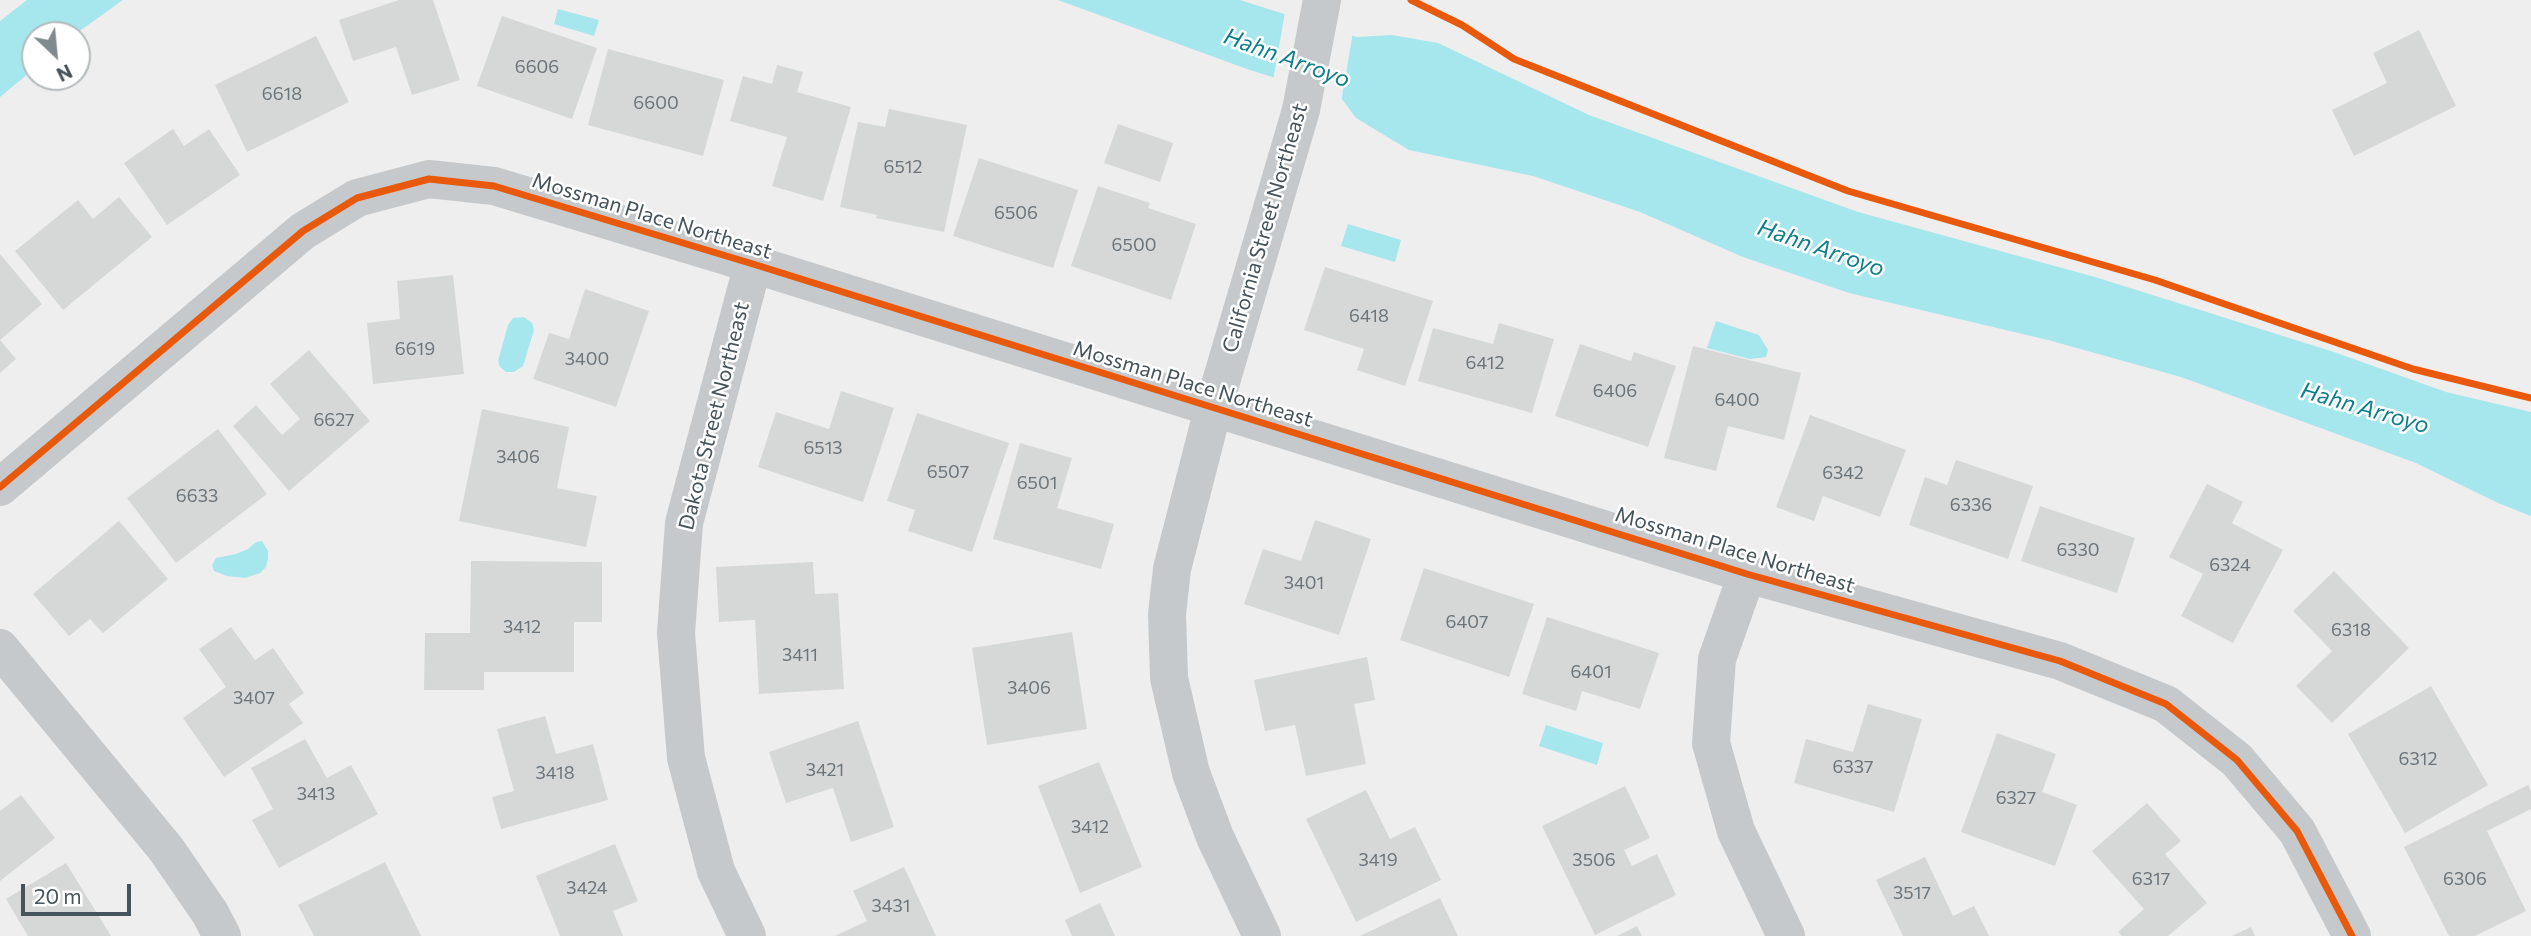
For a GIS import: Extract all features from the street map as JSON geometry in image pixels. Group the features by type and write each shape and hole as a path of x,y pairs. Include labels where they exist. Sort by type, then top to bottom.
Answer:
{"street":[{"name":"California Street Northeast","path":"1262,936 1215,837 1191,773 1169,677 1167,614 1172,569 1213,409 1301,110 1320,9"},
{"name":"Mossman Place Northeast","path":"0,487 303,231 357,198 429,179 494,186 753,264 1747,574 2060,662 2166,704 2236,760 2297,831 2352,936"},
{"name":"Dakota Street Northeast","path":"747,936 716,871 686,758 676,633 684,523 753,264"},
{"path":"1747,574 1717,659 1711,743 1736,831 1786,936"},
{"path":"0,648 166,849 210,913 222,936"}],"water":[{"path":"27,0 123,0 91,23 21,21 21,80 0,97 0,21"},
{"name":"Hahn Arroyo","path":"1058,0 1240,0 1357,37 1392,35 1438,43 1589,115 1858,212 2095,277 2334,352 2446,392 2531,412 2531,516 2416,463 2181,377 2048,340 1849,293 1743,257 1640,212 1533,176 1409,150 1356,118 1342,99 1247,69"},
{"path":"558,9 599,20 594,36 554,24"},
{"path":"1348,224 1401,240 1395,262 1341,246"},
{"path":"524,317 532,323 534,330 523,366 514,372 506,372 498,361 508,325 513,318"},
{"path":"1716,321 1759,335 1768,350 1766,357 1750,359 1707,348"},
{"path":"262,541 268,551 268,558 266,567 260,573 245,578 214,571 212,565 216,558 236,554"},
{"path":"1546,725 1603,743 1597,765 1539,746"}],"pier":[{"path":"1285,12 1353,32 1341,103 1273,81"}],"building":[{"path":"399,0 433,0 460,80 412,95 396,47 353,61 339,20"},
{"path":"502,16 597,48 572,119 477,86"},
{"path":"2419,30 2456,106 2354,156 2332,110 2387,83 2373,53"},
{"path":"316,36 349,102 247,152 215,85"},
{"path":"608,49 724,80 703,156 588,125"},
{"path":"777,65 803,72 797,92 851,107 823,201 772,186 787,137 730,121 743,76 772,84"},
{"path":"889,109 967,125 944,232 876,218 877,215 840,207 858,122 885,127"},
{"path":"1118,124 1173,143 1160,182 1104,163"},
{"path":"173,129 184,146 209,129 240,175 167,225 124,163"},
{"path":"979,158 1078,190 1053,268 953,236"},
{"path":"1098,186 1150,203 1148,208 1196,224 1171,300 1071,266"},
{"path":"119,197 152,237 63,310 15,251 78,200 93,219"},
{"path":"0,254 42,304 0,340"},
{"path":"1325,267 1433,301 1405,386 1357,370 1364,349 1304,330"},
{"path":"453,275 464,374 373,384 367,323 400,319 397,281"},
{"path":"585,289 649,311 616,407 533,379 549,333 569,339"},
{"path":"1499,323 1554,339 1532,413 1418,381 1433,328 1493,344"},
{"path":"0,340 16,359 0,373"},
{"path":"1580,344 1631,361 1634,352 1676,366 1648,447 1555,416"},
{"path":"1693,346 1801,373 1784,440 1728,426 1716,471 1664,458"},
{"path":"309,350 370,421 289,491 233,426 256,405 282,435 300,419 270,384"},
{"path":"841,391 894,408 863,502 758,467 776,412 829,429"},
{"path":"482,409 569,427 557,488 597,496 586,547 459,521"},
{"path":"917,413 1009,443 972,552 908,531 915,510 887,501"},
{"path":"1810,415 1906,450 1880,517 1823,496 1814,521 1776,507"},
{"path":"218,429 267,494 176,563 127,498"},
{"path":"1020,443 1072,458 1057,508 1114,524 1101,569 993,539"},
{"path":"1956,460 2033,486 2008,559 1909,525 1925,477 1947,485"},
{"path":"2207,484 2243,502 2232,523 2283,550 2233,643 2181,616 2203,574 2169,557"},
{"path":"2040,506 2135,538 2117,593 2021,561"},
{"path":"1315,520 1371,539 1339,635 1244,604 1263,549 1301,561"},
{"path":"119,521 168,579 103,633 90,619 69,636 33,594"},
{"path":"471,561 602,562 602,622 574,622 574,672 484,672 484,690 424,690 425,633 470,633"},
{"path":"813,562 815,594 838,593 844,689 759,694 755,620 719,622 716,567"},
{"path":"1424,568 1534,604 1509,677 1400,640"},
{"path":"2334,571 2409,648 2332,723 2296,686 2332,651 2293,611"},
{"path":"1547,617 1659,653 1640,709 1582,691 1576,711 1522,694"},
{"path":"231,627 255,660 273,648 304,693 289,704 303,723 224,777 183,718 226,687 199,649"},
{"path":"1072,632 1087,729 987,745 972,648"},
{"path":"1367,657 1375,700 1354,704 1366,764 1306,776 1295,725 1265,731 1254,680"},
{"path":"2431,686 2488,785 2405,833 2348,734"},
{"path":"1868,704 1922,719 1894,812 1794,783 1806,739 1853,752"},
{"path":"545,716 556,754 593,744 608,800 501,829 492,797 514,791 497,729"},
{"path":"858,721 894,827 851,842 833,788 786,803 769,752"},
{"path":"1997,733 2056,754 2042,792 2077,805 2055,866 1961,832"},
{"path":"305,739 327,778 351,765 378,814 279,868 252,820 273,809 251,768"},
{"path":"1099,762 1142,867 1080,893 1038,786"},
{"path":"2528,785 2531,791 2531,809 2487,831 2526,911 2475,936 2449,936 2404,847"},
{"path":"1625,786 1650,838 1624,850 1632,866 1657,854 1676,895 1595,935 1542,826"},
{"path":"1366,790 1390,839 1415,827 1441,880 1356,922 1306,819"},
{"path":"21,795 55,838 0,881 0,811"},
{"path":"2147,803 2181,841 2165,854 2207,903 2168,936 2122,936 2118,932 2144,909 2092,851"},
{"path":"615,844 638,901 613,911 623,936 560,936 536,876"},
{"path":"1925,857 1953,916 1974,906 1989,936 1903,936 1876,880"},
{"path":"385,862 421,936 314,936 298,905"},
{"path":"66,863 111,936 28,936 6,899"},
{"path":"904,867 936,936 835,936 867,921 853,891"},
{"path":"1440,898 1458,936 1360,936"},
{"path":"1100,903 1115,936 1072,936 1065,920"},
{"path":"1637,926 1642,936 1617,936"},
{"path":"2251,927 2255,936 2232,936"}],"cycle path":[{"path":"1411,0 1462,25 1514,59 1848,191 2155,280 2413,369 2531,398"},
{"path":"0,487 303,231 357,198 429,179 494,186 753,264 1747,574 2060,661 2166,704 2237,760 2297,831 2352,936"}]}
